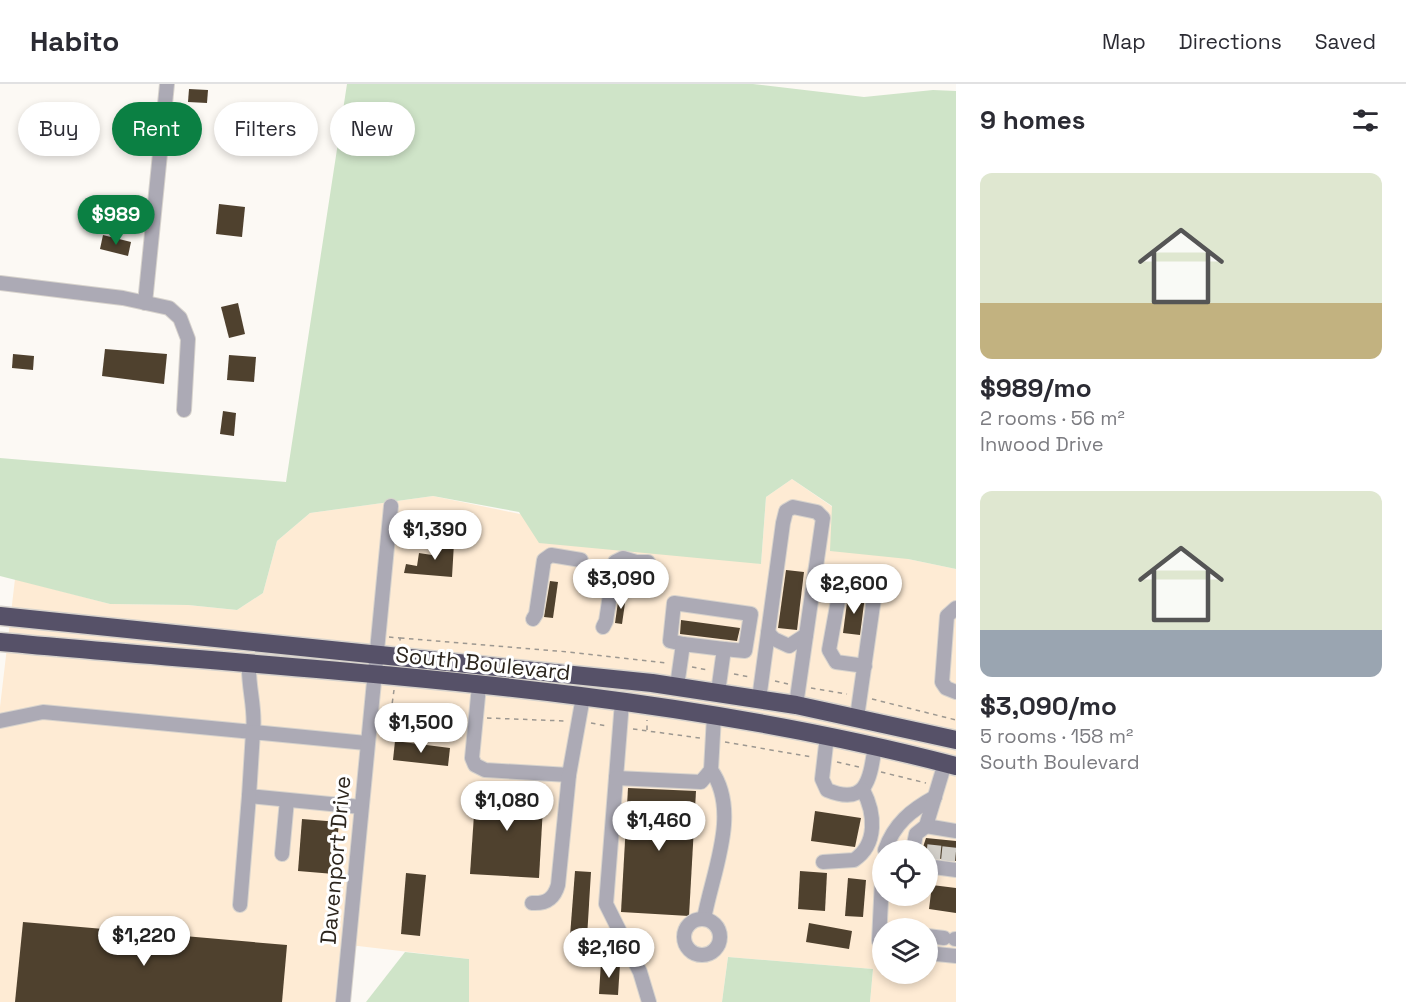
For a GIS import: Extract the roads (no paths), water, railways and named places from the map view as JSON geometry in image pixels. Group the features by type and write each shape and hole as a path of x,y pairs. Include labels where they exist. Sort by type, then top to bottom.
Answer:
{"highway":[{"name":"South Boulevard","path":"0,616 677,686 857,717 956,740"},
{"name":"South Boulevard","path":"0,642 375,675 583,697 714,716 952,760"},
{"path":"422,680 416,669 424,663 465,663"},
{"path":"714,716 717,709 732,701 788,704"}],"street":[{"path":"145,303 167,84"},
{"path":"0,283 169,308 180,318 186,328 189,356 184,410"},
{"name":"Davenport Drive","path":"343,1002 366,743 375,675 391,506"},
{"path":"759,699 783,523 786,511 793,507 817,512 822,518 806,635 788,704"},
{"path":"533,619 544,560 551,555 581,560"},
{"path":"603,627 606,621 615,562 623,558 636,562 648,562"},
{"path":"857,717 865,666 873,586 858,580 841,584 829,650 836,662 865,666"},
{"path":"675,603 750,614 745,651 724,649 670,641 675,603"},
{"path":"956,608 946,616 942,682 946,688 956,692"},
{"path":"768,633 782,644 789,646 806,635"},
{"path":"677,686 682,644"},
{"path":"718,692 724,649"},
{"path":"240,905 254,732 249,665"},
{"path":"479,686 472,758 476,765 485,770 570,776"},
{"path":"532,903 544,903 551,899 558,885 570,776 583,697"},
{"path":"622,702 606,904 640,972 649,1002"},
{"path":"0,721 44,712 366,743"},
{"path":"704,919 723,832 720,783 711,770 714,716"},
{"path":"826,736 822,779 827,790 839,795 853,796 862,790 871,770 875,746"},
{"path":"889,840 907,815 937,791 952,760"},
{"path":"616,778 701,782 711,770"},
{"path":"823,862 854,860 868,846 873,814 862,790"},
{"path":"915,840 916,834 942,832 937,791"},
{"path":"249,796 361,807"},
{"path":"282,854 287,800"},
{"path":"938,954 956,956"}],"tunnel":[{"path":"948,861 950,841"}]}
